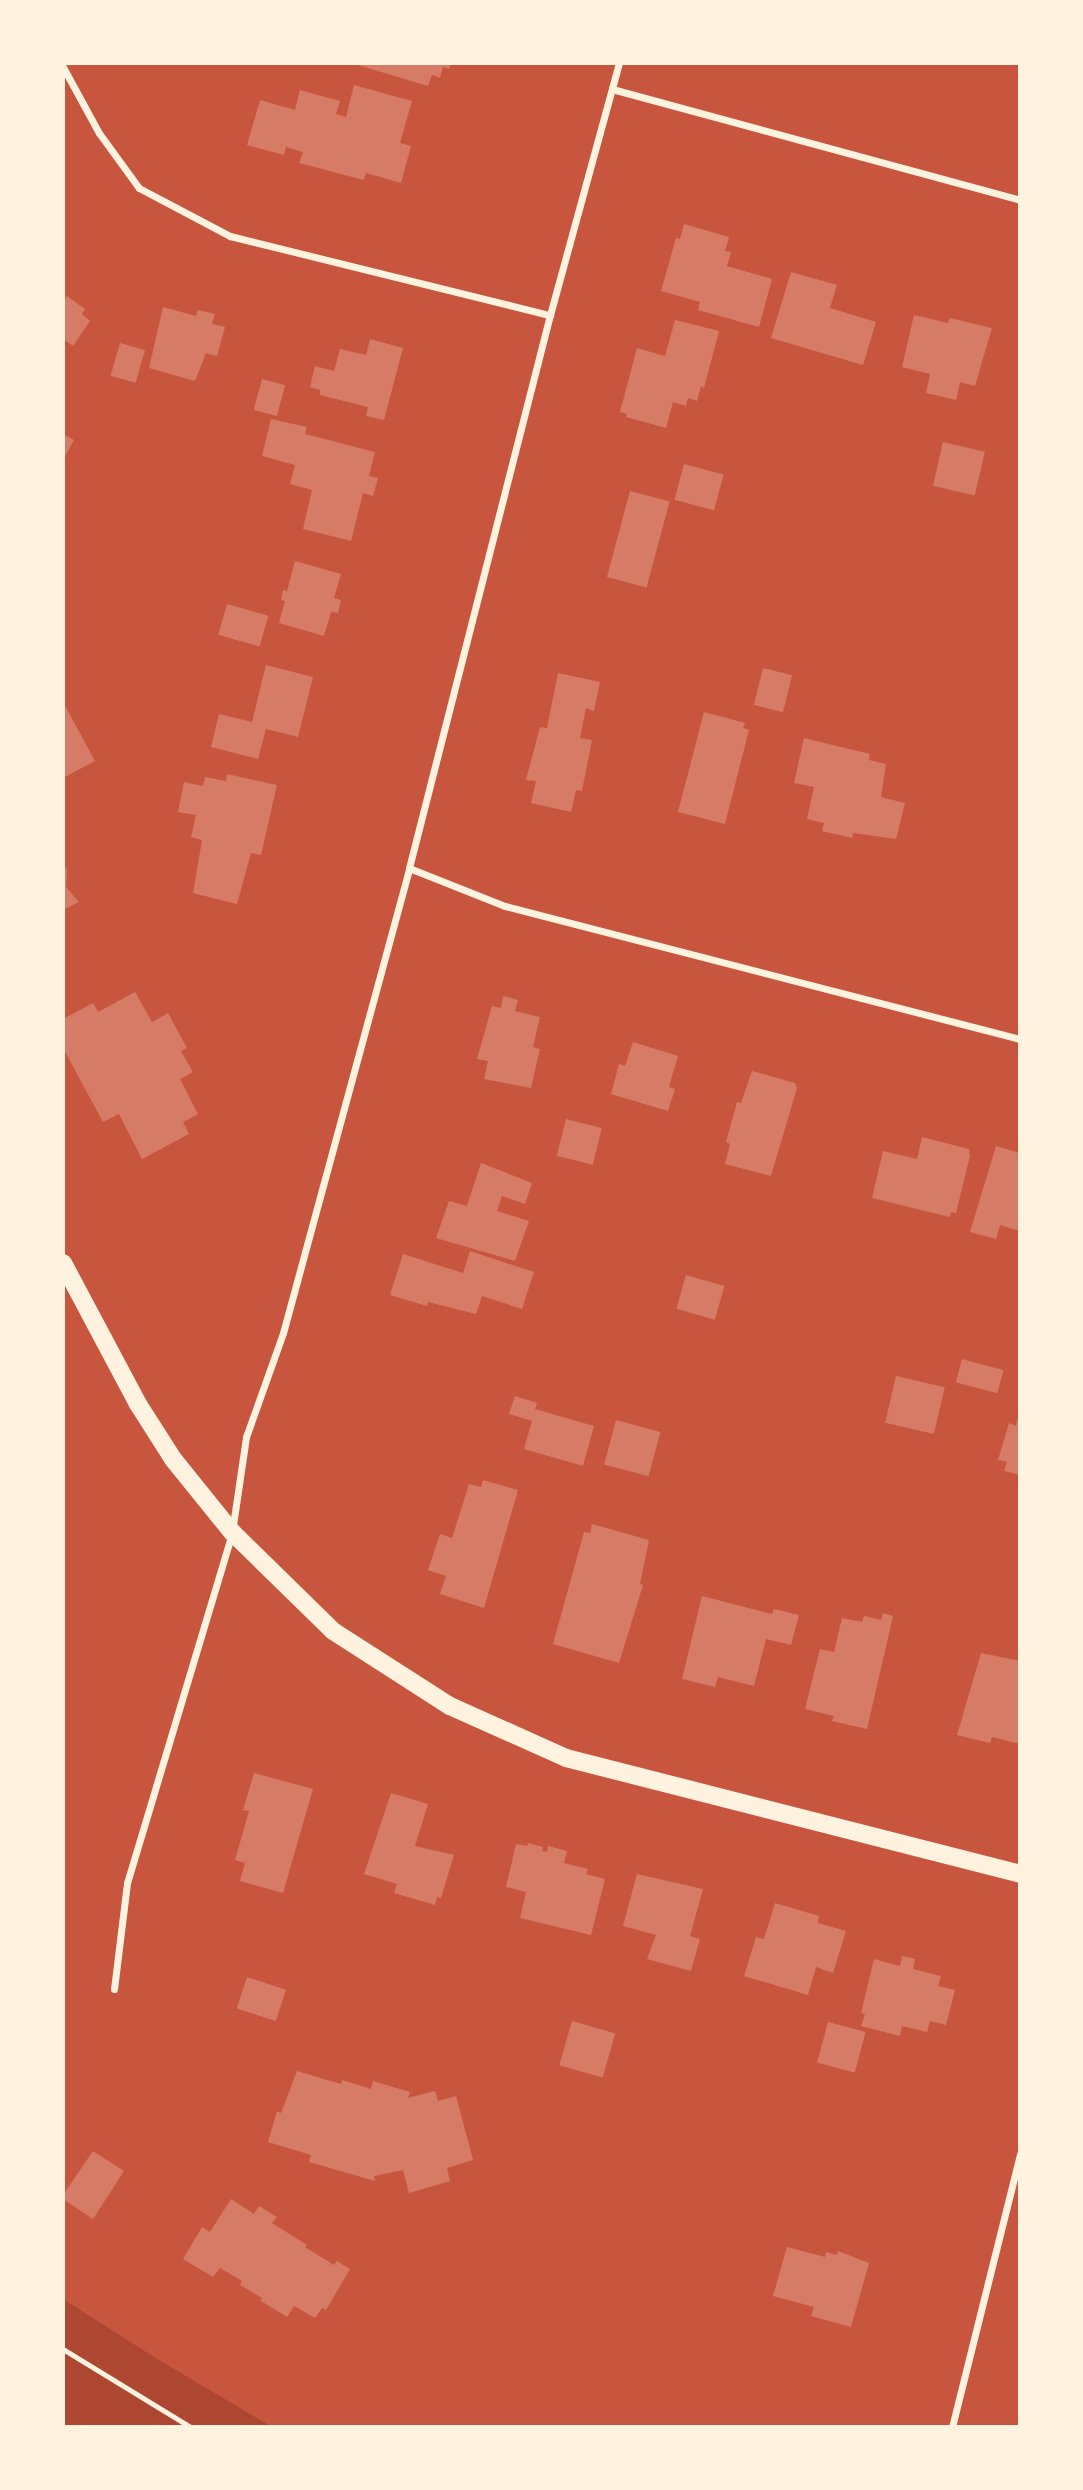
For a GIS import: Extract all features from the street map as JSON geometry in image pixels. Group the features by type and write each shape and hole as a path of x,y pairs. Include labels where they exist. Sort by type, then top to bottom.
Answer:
{"main road":[{"path":"63,1263 138,1404 173,1459 232,1532 333,1631 450,1706 566,1758 1020,1874"}],"street":[{"path":"114,1989 127,1883 232,1532 246,1437 283,1333 410,868 551,315 619,63"},
{"path":"63,67 99,133 139,188 218,230 230,236 551,315"},
{"path":"612,89 1020,200"},
{"path":"410,868 505,906 1020,1039"},
{"path":"952,2427 1020,2154"}],"path":[{"path":"63,2349 191,2427"}],"shaded area":[{"path":"63,2299 154,2357 272,2427 63,2427"}],"building":[{"path":"351,63 451,63 449,69 443,67 440,78 432,75 428,86"},
{"path":"354,85 412,101 400,143 411,146 401,183 366,173 364,180 299,163 303,152 286,147 284,155 247,145 260,100 295,110 300,90 340,101 336,114 346,117"},
{"path":"684,224 729,237 725,251 731,252 727,266 772,279 759,327 698,310 700,302 661,291 676,238 680,239"},
{"path":"791,272 837,285 830,308 876,322 863,365 771,338"},
{"path":"67,296 85,309 82,314 90,321 73,346 63,339 63,301"},
{"path":"163,307 196,316 198,310 215,314 212,324 225,327 217,356 206,353 195,381 149,368"},
{"path":"914,315 948,323 950,318 992,328 975,386 960,382 956,400 926,393 930,374 902,367"},
{"path":"675,320 719,331 704,388 701,386 697,401 688,398 686,406 673,402 666,428 626,417 627,414 620,412 637,348 665,356"},
{"path":"370,339 403,348 384,420 366,416 368,407 320,395 320,390 310,387 315,366 334,371 340,349 366,355"},
{"path":"120,343 145,350 136,383 111,376"},
{"path":"262,379 285,385 277,416 254,410"},
{"path":"271,419 307,427 305,434 375,452 369,476 378,478 373,496 363,493 351,541 303,529 312,490 290,484 295,465 262,456"},
{"path":"63,434 74,440 63,460"},
{"path":"943,442 985,452 975,496 933,486"},
{"path":"684,464 724,475 714,510 674,500"},
{"path":"630,491 670,502 647,588 607,577"},
{"path":"295,561 341,574 334,598 341,600 338,613 331,612 324,636 279,623 285,601 281,600 283,590 287,591"},
{"path":"227,604 268,616 260,647 218,635"},
{"path":"266,665 313,677 298,737 266,729 258,759 211,747 219,714 252,722"},
{"path":"763,668 792,675 783,712 754,705"},
{"path":"558,673 600,682 594,711 586,708 580,738 592,740 582,791 576,790 571,812 531,803 536,781 526,780 540,727 547,728"},
{"path":"63,702 95,761 63,778"},
{"path":"704,712 745,723 743,728 749,730 725,824 678,812"},
{"path":"804,738 870,754 869,760 886,764 881,797 905,803 896,839 853,833 852,838 822,831 824,823 807,819 814,787 794,783"},
{"path":"227,774 277,785 261,855 251,853 237,904 193,893 202,840 191,837 196,815 178,812 184,782 203,786 205,777 226,781"},
{"path":"63,862 67,870 66,887 79,902 63,910"},
{"path":"135,992 152,1022 168,1013 187,1048 181,1051 193,1072 180,1079 198,1114 183,1122 189,1134 142,1159 119,1114 103,1122 63,1048 63,1019 93,1003 98,1012"},
{"path":"503,996 518,1000 515,1011 540,1017 533,1047 540,1049 531,1088 484,1079 488,1061 477,1059 492,1006 501,1008"},
{"path":"633,1042 678,1056 669,1087 675,1089 668,1111 611,1094 619,1064 625,1066"},
{"path":"752,1071 795,1083 797,1088 771,1176 725,1164 730,1144 726,1142 737,1102 741,1103"},
{"path":"566,1119 602,1128 593,1165 557,1156"},
{"path":"922,1137 969,1149 970,1156 956,1213 951,1212 950,1217 872,1198 883,1151 917,1159"},
{"path":"996,1146 1020,1153 1020,1231 1000,1225 996,1239 970,1232"},
{"path":"481,1163 532,1183 525,1204 502,1196 497,1211 529,1221 515,1261 436,1238 449,1201 467,1206"},
{"path":"470,1251 534,1272 522,1309 482,1296 476,1314 428,1302 427,1306 390,1295 403,1254 463,1273"},
{"path":"686,1275 724,1286 715,1320 676,1309"},
{"path":"962,1359 1004,1370 997,1393 956,1382"},
{"path":"896,1376 945,1387 934,1434 885,1423"},
{"path":"515,1396 537,1403 535,1409 594,1426 583,1466 524,1449 532,1421 509,1414"},
{"path":"616,1420 660,1432 649,1476 604,1464"},
{"path":"1017,1420 1020,1421 1020,1475 1004,1471 1007,1462 998,1460 1009,1423 1016,1426"},
{"path":"483,1480 518,1490 484,1608 440,1594 446,1576 428,1570 440,1534 452,1538 469,1484 481,1487"},
{"path":"592,1524 649,1540 640,1584 643,1585 619,1663 553,1644 584,1532 590,1533"},
{"path":"702,1596 772,1614 774,1609 799,1615 791,1645 766,1639 754,1686 718,1677 715,1687 682,1679"},
{"path":"883,1613 893,1616 867,1729 832,1721 834,1716 805,1709 820,1649 834,1652 842,1618 862,1622 864,1616 881,1620"},
{"path":"981,1653 1020,1661 1020,1744 992,1737 990,1743 957,1735"},
{"path":"254,1773 313,1789 283,1893 240,1881 245,1863 235,1860 249,1811 243,1810"},
{"path":"391,1793 428,1804 415,1846 454,1855 441,1898 437,1897 435,1905 394,1893 397,1884 364,1874"},
{"path":"528,1843 543,1847 542,1851 547,1852 548,1846 567,1851 564,1863 588,1869 586,1874 605,1879 591,1935 520,1918 526,1892 506,1887 516,1844 527,1846"},
{"path":"637,1874 703,1889 690,1936 700,1939 691,1971 647,1959 656,1935 623,1926"},
{"path":"775,1903 819,1916 818,1923 846,1931 833,1973 816,1967 808,1995 744,1976 756,1937 764,1939"},
{"path":"902,1956 915,1959 913,1969 941,1976 938,1986 955,1990 946,2025 930,2021 927,2032 902,2026 900,2036 861,2026 865,2014 861,2013 874,1959 900,1966"},
{"path":"247,1977 286,1990 276,2021 237,2008"},
{"path":"572,2021 615,2033 603,2078 559,2065"},
{"path":"828,2022 866,2032 855,2073 817,2063"},
{"path":"297,2071 341,2084 342,2080 371,2089 373,2081 410,2092 408,2098 435,2091 438,2101 456,2096 473,2160 447,2168 450,2181 409,2193 403,2170 374,2176 375,2181 309,2162 311,2155 268,2142 277,2111 281,2113"},
{"path":"93,2151 124,2171 93,2219 63,2199 63,2195"},
{"path":"231,2199 254,2214 259,2206 277,2217 272,2223 307,2245 305,2247 334,2265 337,2261 350,2269 326,2310 322,2308 315,2318 294,2306 287,2317 240,2285 242,2281 220,2268 213,2277 183,2259 202,2227 210,2232"},
{"path":"787,2247 825,2257 826,2252 837,2255 838,2251 869,2263 851,2327 811,2316 814,2307 773,2296"}]}
